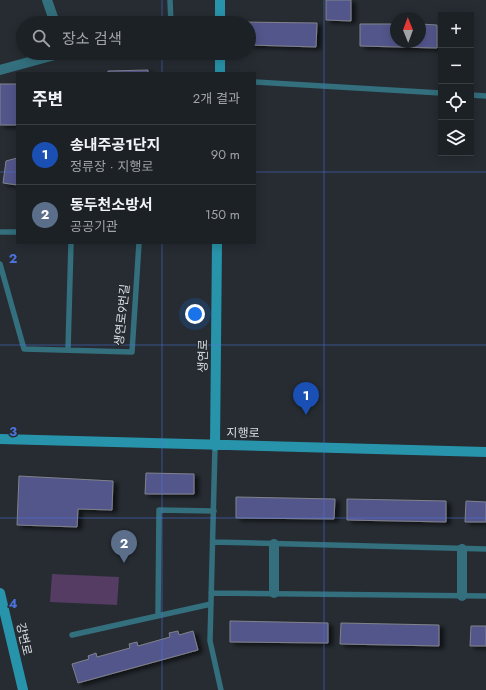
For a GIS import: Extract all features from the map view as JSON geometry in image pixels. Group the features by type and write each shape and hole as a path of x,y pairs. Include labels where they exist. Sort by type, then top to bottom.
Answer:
{"street":[{"path":"47,0 53,16"},
{"path":"220,0 220,16"},
{"path":"0,70 36,60"},
{"path":"220,60 220,72"},
{"name":"생연로","path":"215,446 218,244"},
{"name":"지행로","path":"0,439 215,446 486,452"},
{"path":"274,544 274,593"},
{"path":"462,549 462,596"},
{"name":"강변로","path":"0,593 23,690"}],"lane":[{"path":"170,0 170,16"},
{"path":"256,82 438,93"},
{"path":"474,95 486,96"},
{"path":"0,232 16,232"},
{"path":"68,350 71,244"},
{"name":"생연로9번길","path":"0,264 24,349 132,352 139,244"},
{"path":"215,446 210,641 221,690"},
{"path":"158,616 159,510 214,511"},
{"path":"213,542 486,549"},
{"path":"211,593 486,596"},
{"path":"72,635 211,604"}],"shaded area":[{"path":"52,574 119,577 117,605 50,602"}],"building":[{"path":"326,0 351,0 351,21 326,20"},
{"path":"256,22 317,23 316,47 256,45"},
{"path":"360,24 390,24 390,47 360,46"},
{"path":"426,24 437,25 437,48 426,48"},
{"path":"148,70 148,72 108,72"},
{"path":"0,84 16,84 16,125 0,125"},
{"path":"16,158 16,185 3,183 6,161"},
{"path":"146,473 194,474 194,494 145,494"},
{"path":"19,476 113,481 112,510 78,509 77,527 17,525"},
{"path":"236,497 335,499 334,519 236,518"},
{"path":"347,499 446,501 446,522 347,520"},
{"path":"466,501 486,502 486,522 465,522"},
{"path":"230,621 328,623 328,643 230,642"},
{"path":"341,623 439,625 439,646 340,644"},
{"path":"471,626 486,626 486,646 470,646"},
{"path":"178,631 179,635 193,631 198,650 78,683 72,664 89,659 88,656 96,653 97,657 130,648 129,644 137,642 138,646 170,637 169,633"}],"place":[{"name":"송내주공1단지","path":"306,415"},
{"name":"동두천소방서","path":"124,563"}]}
